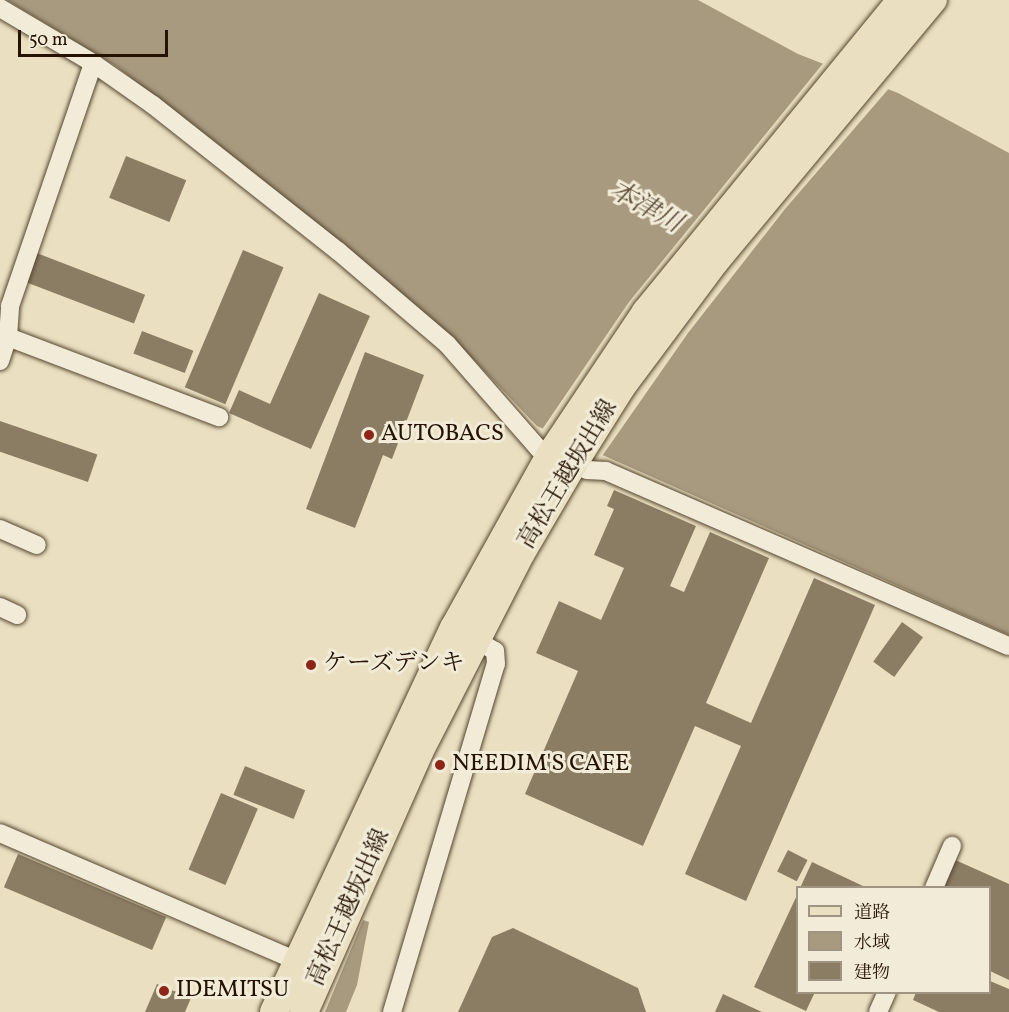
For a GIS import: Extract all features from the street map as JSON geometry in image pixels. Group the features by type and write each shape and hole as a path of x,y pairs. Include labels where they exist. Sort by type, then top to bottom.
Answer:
{"main road":[{"name":"高松王越坂出線","path":"274,1012 310,966 466,634 565,454 622,386 861,69 901,0"},
{"name":"高松王越坂出線","path":"861,69 933,0"},
{"name":"高松王越坂出線","path":"304,1012 310,966"}],"street":[{"path":"0,8 93,63 338,251 447,344 524,436 1009,646"},
{"path":"0,361 8,337 10,306 93,63"},
{"path":"8,337 219,417"},
{"path":"0,529 37,545"},
{"path":"0,607 17,615"},
{"path":"392,1012 496,664 495,651 466,634"},
{"path":"0,834 310,966"},
{"path":"934,886 952,846"},
{"path":"878,1012 886,994"}],"water":[{"name":"本津川","path":"7,0 698,0 798,54 898,93 1009,153 1009,635 537,426 469,355 360,259 225,150 116,66"},
{"path":"363,920 369,922 357,985 346,1012 325,1012"}],"pier":[{"path":"825,61 891,86 785,209 688,333 600,459 541,431 629,302"}],"building":[{"path":"126,156 186,180 169,222 109,198"},
{"path":"243,250 284,267 225,404 185,387"},
{"path":"34,252 145,295 134,324 23,281"},
{"path":"319,293 370,316 311,449 229,413 239,390 270,404"},
{"path":"142,331 193,351 185,373 133,353"},
{"path":"365,352 424,375 392,459 383,455 355,528 306,509"},
{"path":"0,421 97,455 88,482 0,452"},
{"path":"614,490 696,526 670,586 684,592 710,532 769,558 706,703 751,723 814,578 875,605 746,901 685,874 741,746 695,726 643,846 525,794 578,671 536,653 559,601 601,620 624,568 594,555 614,509 607,506"},
{"path":"902,622 923,637 894,677 873,662"},
{"path":"245,766 305,790 294,819 233,795"},
{"path":"221,793 258,809 225,885 189,869"},
{"path":"788,850 808,860 797,881 777,871"},
{"path":"18,854 166,917 152,950 4,887"},
{"path":"953,859 1009,884 1009,980 991,971 991,886 941,886"},
{"path":"812,862 863,886 801,886"},
{"path":"796,897 796,994 814,994 806,1011 754,987"},
{"path":"513,928 638,988 646,1012 458,1012 492,937"},
{"path":"991,981 1009,989 1009,1012 939,1012 913,1000 915,994 991,994"},
{"name":"IDEMITSU","path":"157,984 191,998 185,1012 145,1012"},
{"path":"723,994 762,1012 715,1012"}],"place":[{"name":"AUTOBACS","path":"369,435"},
{"name":"ケーズデンキ","path":"311,665"},
{"name":"NEEDIM'S CAFE","path":"440,765"},
{"name":"IDEMITSU","path":"164,991"}]}
